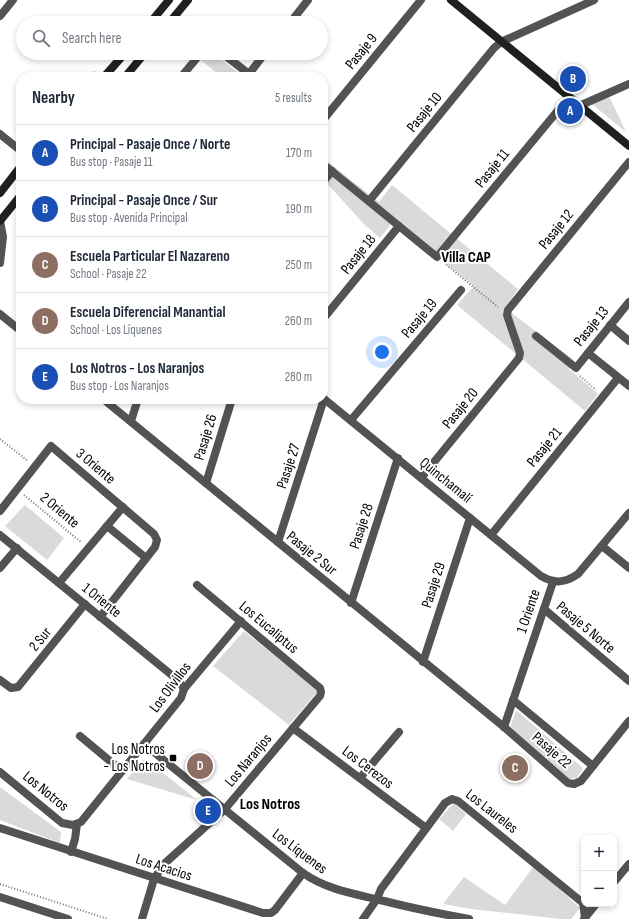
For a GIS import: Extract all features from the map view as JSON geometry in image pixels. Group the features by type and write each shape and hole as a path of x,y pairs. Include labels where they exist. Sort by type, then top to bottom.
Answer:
{"main road":[{"path":"156,16 169,0"},
{"path":"175,16 188,0"},
{"path":"451,0 629,146"},
{"path":"108,72 119,60"},
{"path":"129,72 138,60"},
{"path":"0,193 16,172"},
{"path":"0,221 16,201"}],"street":[{"path":"0,16 13,0"},
{"path":"295,16 308,0"},
{"name":"Pasaje 9","path":"328,114 421,0"},
{"path":"501,42 594,0"},
{"name":"Pasaje 10","path":"369,201 494,48 501,42"},
{"path":"185,72 195,60"},
{"path":"231,60 246,72"},
{"path":"252,72 261,60"},
{"path":"579,106 629,84"},
{"name":"Pasaje 11","path":"437,257 569,97"},
{"path":"0,134 16,147"},
{"name":"Pasaje 12","path":"507,315 508,310 629,162"},
{"path":"328,168 437,257"},
{"path":"328,176 332,171"},
{"path":"0,221 3,237 0,263"},
{"name":"Pasaje 18","path":"328,313 399,226"},
{"name":"Pasaje 19","path":"351,420 461,290"},
{"name":"Pasaje 13","path":"576,368 629,302"},
{"path":"0,314 16,327"},
{"name":"Pasaje 20","path":"421,478 520,356 507,315"},
{"path":"610,325 629,341"},
{"path":"536,336 576,368"},
{"path":"588,353 629,386"},
{"name":"Pasaje 21","path":"491,535 618,378"},
{"name":"Quinchamalí","path":"328,401 541,576 553,582"},
{"name":"Pasaje 2 Sur","path":"110,404 504,727"},
{"path":"131,421 136,404"},
{"name":"Pasaje 26","path":"206,483 230,404"},
{"name":"Pasaje 27","path":"278,542 322,404"},
{"name":"3 Oriente","path":"35,467 51,446 154,534 157,540 155,547 146,558"},
{"name":"Pasaje 28","path":"351,602 398,458"},
{"path":"0,511 35,467"},
{"path":"59,583 123,507"},
{"name":"1 Oriente","path":"504,727 553,582 568,579 578,574 629,513"},
{"name":"Pasaje 29","path":"423,662 470,518"},
{"path":"100,616 146,558 107,526"},
{"name":"1 Oriente","path":"0,535 179,681 184,689"},
{"path":"602,546 629,568"},
{"path":"0,568 17,548"},
{"name":"Los Eucaliptus","path":"198,585 320,688 321,692"},
{"name":"2 Sur","path":"0,680 10,688 21,685 85,604"},
{"name":"Pasaje 5 Norte","path":"544,609 629,681"},
{"name":"Los Olivillos","path":"122,771 181,698 184,689 241,621"},
{"name":"Los Naranjos","path":"142,919 154,879 164,864 225,809 321,692"},
{"path":"513,700 593,766"},
{"name":"Pasaje 22","path":"504,727 571,784 578,783 629,721"},
{"name":"Los Cerezos","path":"293,728 426,828"},
{"path":"360,778 399,732"},
{"path":"80,736 122,771"},
{"name":"Los Líquenes","path":"144,744 303,873 323,885 426,911 469,919"},
{"name":"Los Notros","path":"0,772 62,823 69,825 77,824 84,818 122,771"},
{"name":"Los Laureles","path":"363,919 377,899 381,889 426,828 447,801 452,799 456,800 583,903 585,919"},
{"name":"Los Notros","path":"71,852 77,824"},
{"name":"Los Acacios","path":"0,828 154,879 267,914 279,907 303,873"},
{"path":"617,878 629,864"},
{"path":"0,897 68,919"},
{"path":"585,919 594,907"}],"path":[{"path":"437,257 507,315"},
{"path":"576,368 580,377 604,395"},
{"path":"0,439 35,467"},
{"name":"2 Oriente","path":"17,489 88,548"},
{"path":"0,884 108,919"}],"shaded area":[{"path":"201,60 222,60 238,72 216,72"},
{"path":"609,96 626,132 592,104"},
{"path":"328,162 379,202 392,185 518,289 505,308 575,361 569,369 598,394 585,411 457,305 474,286 446,264 448,261 396,218 380,238 364,224 328,184"},
{"path":"25,505 64,538 47,560 5,526"},
{"path":"244,631 318,691 289,725 213,666"},
{"path":"516,710 583,768 577,778 569,779 510,728"},
{"path":"143,760 147,760 197,800 127,779"},
{"path":"0,787 61,832 60,843 0,820"},
{"path":"454,803 466,814 453,831 439,819"},
{"path":"534,866 580,908 571,919 471,909 443,904 464,877 505,905"}],"place":[{"name":"Principal - Pasaje Once / Sur","path":"573,79"},
{"name":"Principal - Pasaje Once / Norte","path":"570,111"},
{"name":"Los Notros - Los Notros","path":"173,758"},
{"name":"Escuela Diferencial Manantial","path":"200,766"},
{"name":"Escuela Particular El Nazareno","path":"515,768"},
{"name":"Los Notros - Los Naranjos","path":"208,811"}],"district":[{"name":"Villa CAP","path":"466,256"},
{"name":"Los Notros","path":"270,803"}]}
